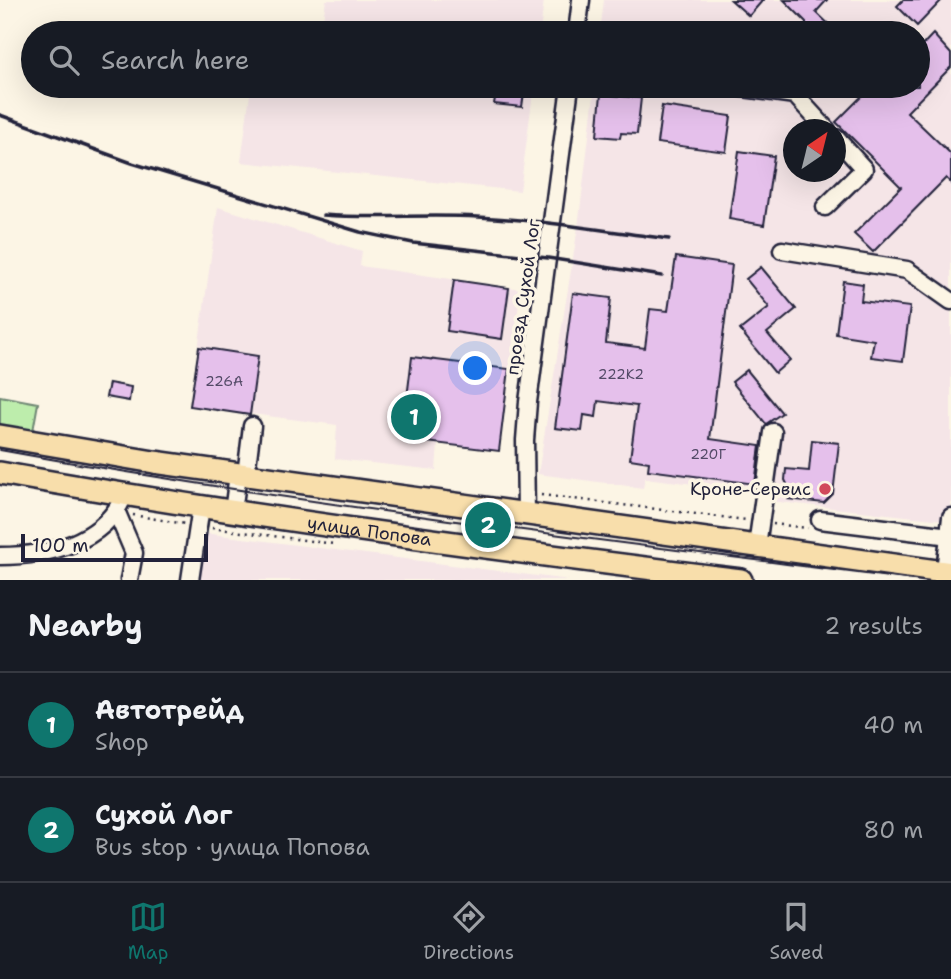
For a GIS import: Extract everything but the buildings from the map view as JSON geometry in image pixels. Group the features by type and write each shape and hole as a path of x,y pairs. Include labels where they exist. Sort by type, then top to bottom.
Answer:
{"main road":[{"path":"0,436 242,475 948,572"},
{"name":"улица Попова","path":"0,473 121,504 201,507 653,575 730,579"}],"street":[{"path":"579,21 582,0"},
{"name":"проезд Сухой Лог","path":"526,514 525,440 528,402 568,98"},
{"path":"798,98 817,119"},
{"path":"825,207 864,169 846,150"},
{"path":"782,250 907,270 951,301"},
{"path":"233,512 252,426"},
{"path":"757,546 774,432"},
{"path":"0,556 31,556 61,549 90,534 121,504 134,553 129,580"},
{"path":"190,580 201,507"},
{"path":"948,572 951,517"},
{"path":"818,525 950,536"}],"path":[{"path":"526,493 761,522 818,525"}],"shaded area":[{"path":"326,0 544,0 541,21 323,21"},
{"path":"604,0 951,0 951,521 770,501 760,492 645,478 643,488 538,474 578,227 594,98 930,98 930,21 601,21"},
{"path":"249,98 532,98 520,191 241,162"},
{"path":"218,207 362,251 360,266 521,289 499,451 438,444 436,470 335,459 337,425 190,406"},
{"path":"188,531 569,580 182,580"}],"green space":[{"path":"0,396 38,403 33,431 0,425"}],"tram line":[{"path":"0,450 341,505 913,580"}],"railway":[{"path":"0,115 132,163 360,232 413,243 548,258 662,276"},
{"path":"323,215 502,218 669,239"}],"place":[{"name":"Автотрейд","path":"414,417"},
{"name":"Кроне-Сервис","path":"825,489"},
{"name":"Сухой Лог","path":"488,525"}]}
